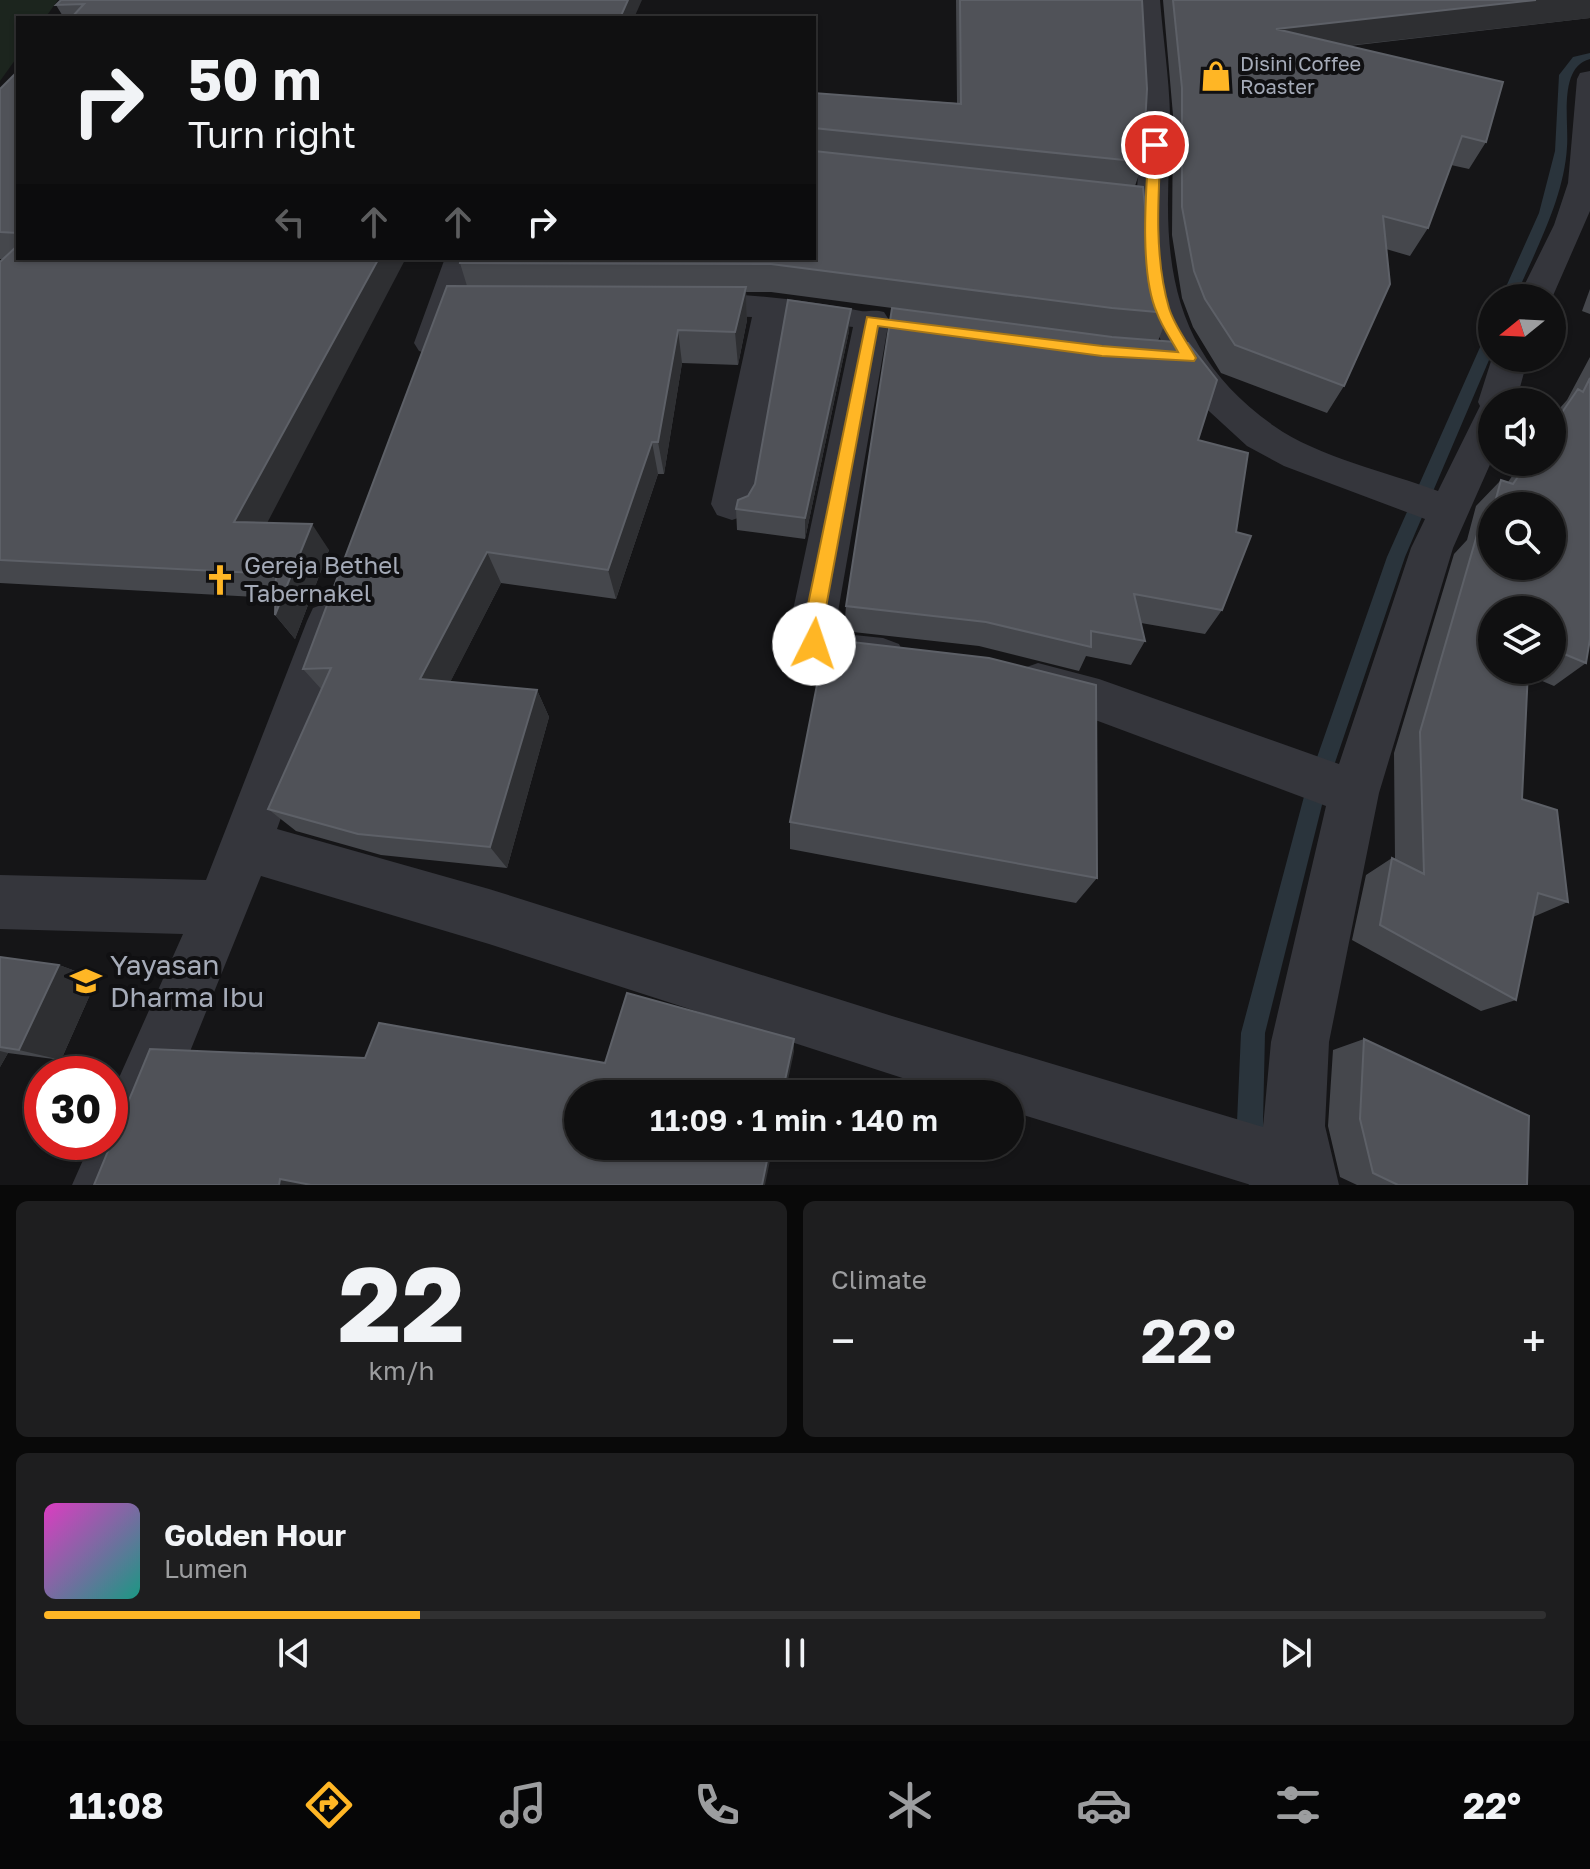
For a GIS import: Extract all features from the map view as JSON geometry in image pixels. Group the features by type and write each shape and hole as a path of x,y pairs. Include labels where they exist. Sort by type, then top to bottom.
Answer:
{"street":[{"path":"1148,0 1156,116 1136,202 1163,311 1188,358 1211,392 1261,436 1298,456 1442,509"},
{"path":"1542,284 1570,225 1583,183 1590,79"},
{"path":"419,378 461,305 461,260"},
{"path":"660,304 771,306 887,322 812,629 814,644 826,652 917,661"},
{"path":"732,504 771,306"},
{"path":"1149,355 1188,358"},
{"path":"245,846 647,965 892,1046 1195,1135 1295,1173 1294,1126 1300,1042 1348,790 1432,548 1442,509 1478,442"},
{"path":"104,1185 222,908 343,583"},
{"path":"993,673 1099,700 1348,790"},
{"path":"0,902 222,908"}],"shaded area":[{"path":"0,0 58,0 46,16 16,16 16,59 0,81"}],"building":[{"path":"61,0 628,0 621,16 73,16 84,4 56,5"},
{"path":"960,0 1142,0 1147,89 1143,162 816,128 816,93 961,104"},
{"path":"1173,0 1536,0 1276,29 1503,82 1486,142 1462,136 1428,228 1383,216 1390,284 1344,386 1235,345 1205,299 1194,271 1182,207 1182,88"},
{"path":"16,73 16,233 0,232 0,89"},
{"path":"816,151 1143,187 1151,267 1169,313 771,264 460,263 461,260 816,260"},
{"path":"16,247 16,260 378,260 234,522 312,524 275,615 276,574 0,560 0,262"},
{"path":"447,286 746,287 735,332 678,330 658,442 652,442 608,570 487,552 420,679 537,690 490,847 358,834 268,809 331,668 303,669"},
{"path":"788,300 851,309 805,518 736,509 738,500 748,496 755,484"},
{"path":"892,308 1112,337 1188,343 1217,380 1198,440 1248,453 1236,532 1251,536 1222,610 1134,594 1145,641 1091,631 1091,647 986,622 846,606"},
{"path":"1590,378 1590,639 1586,663 1566,655 1566,596 1478,596 1478,684 1527,684 1522,799 1557,810 1568,902 1538,893 1516,1000 1380,925 1392,858 1424,874 1420,732 1478,531 1478,580 1566,580 1566,492 1498,492 1501,480 1513,484 1518,476 1566,476 1566,407 1578,389 1583,392"},
{"path":"826,639 989,658 1096,685 1097,878 790,822"},
{"path":"0,957 59,965 19,1050 0,1047"},
{"path":"627,993 794,1039 785,1080 564,1080 564,1160 767,1160 762,1185 311,1185 280,1179 279,1185 94,1185 104,1160 128,1160 128,1102 150,1049 365,1058 379,1023 605,1063"},
{"path":"1364,1039 1529,1116 1527,1185 1398,1185 1373,1173 1360,1119"}],"waterway":[{"path":"1514,284 1545,213 1561,151 1564,75 1577,59 1590,56"},
{"path":"1262,1185 1250,1122 1253,1033 1316,789 1396,557 1478,368"}],"place":[{"name":"Disini Coffee Roaster","path":"1216,76"},
{"name":"Gereja Bethel Tabernakel","path":"220,580"},
{"name":"Yayasan Dharma Ibu","path":"86,981"}],"route":[{"path":"814,644 812,629 872,320 1102,351 1188,358 1163,311 1156,282 1152,204 1155,145"}]}
